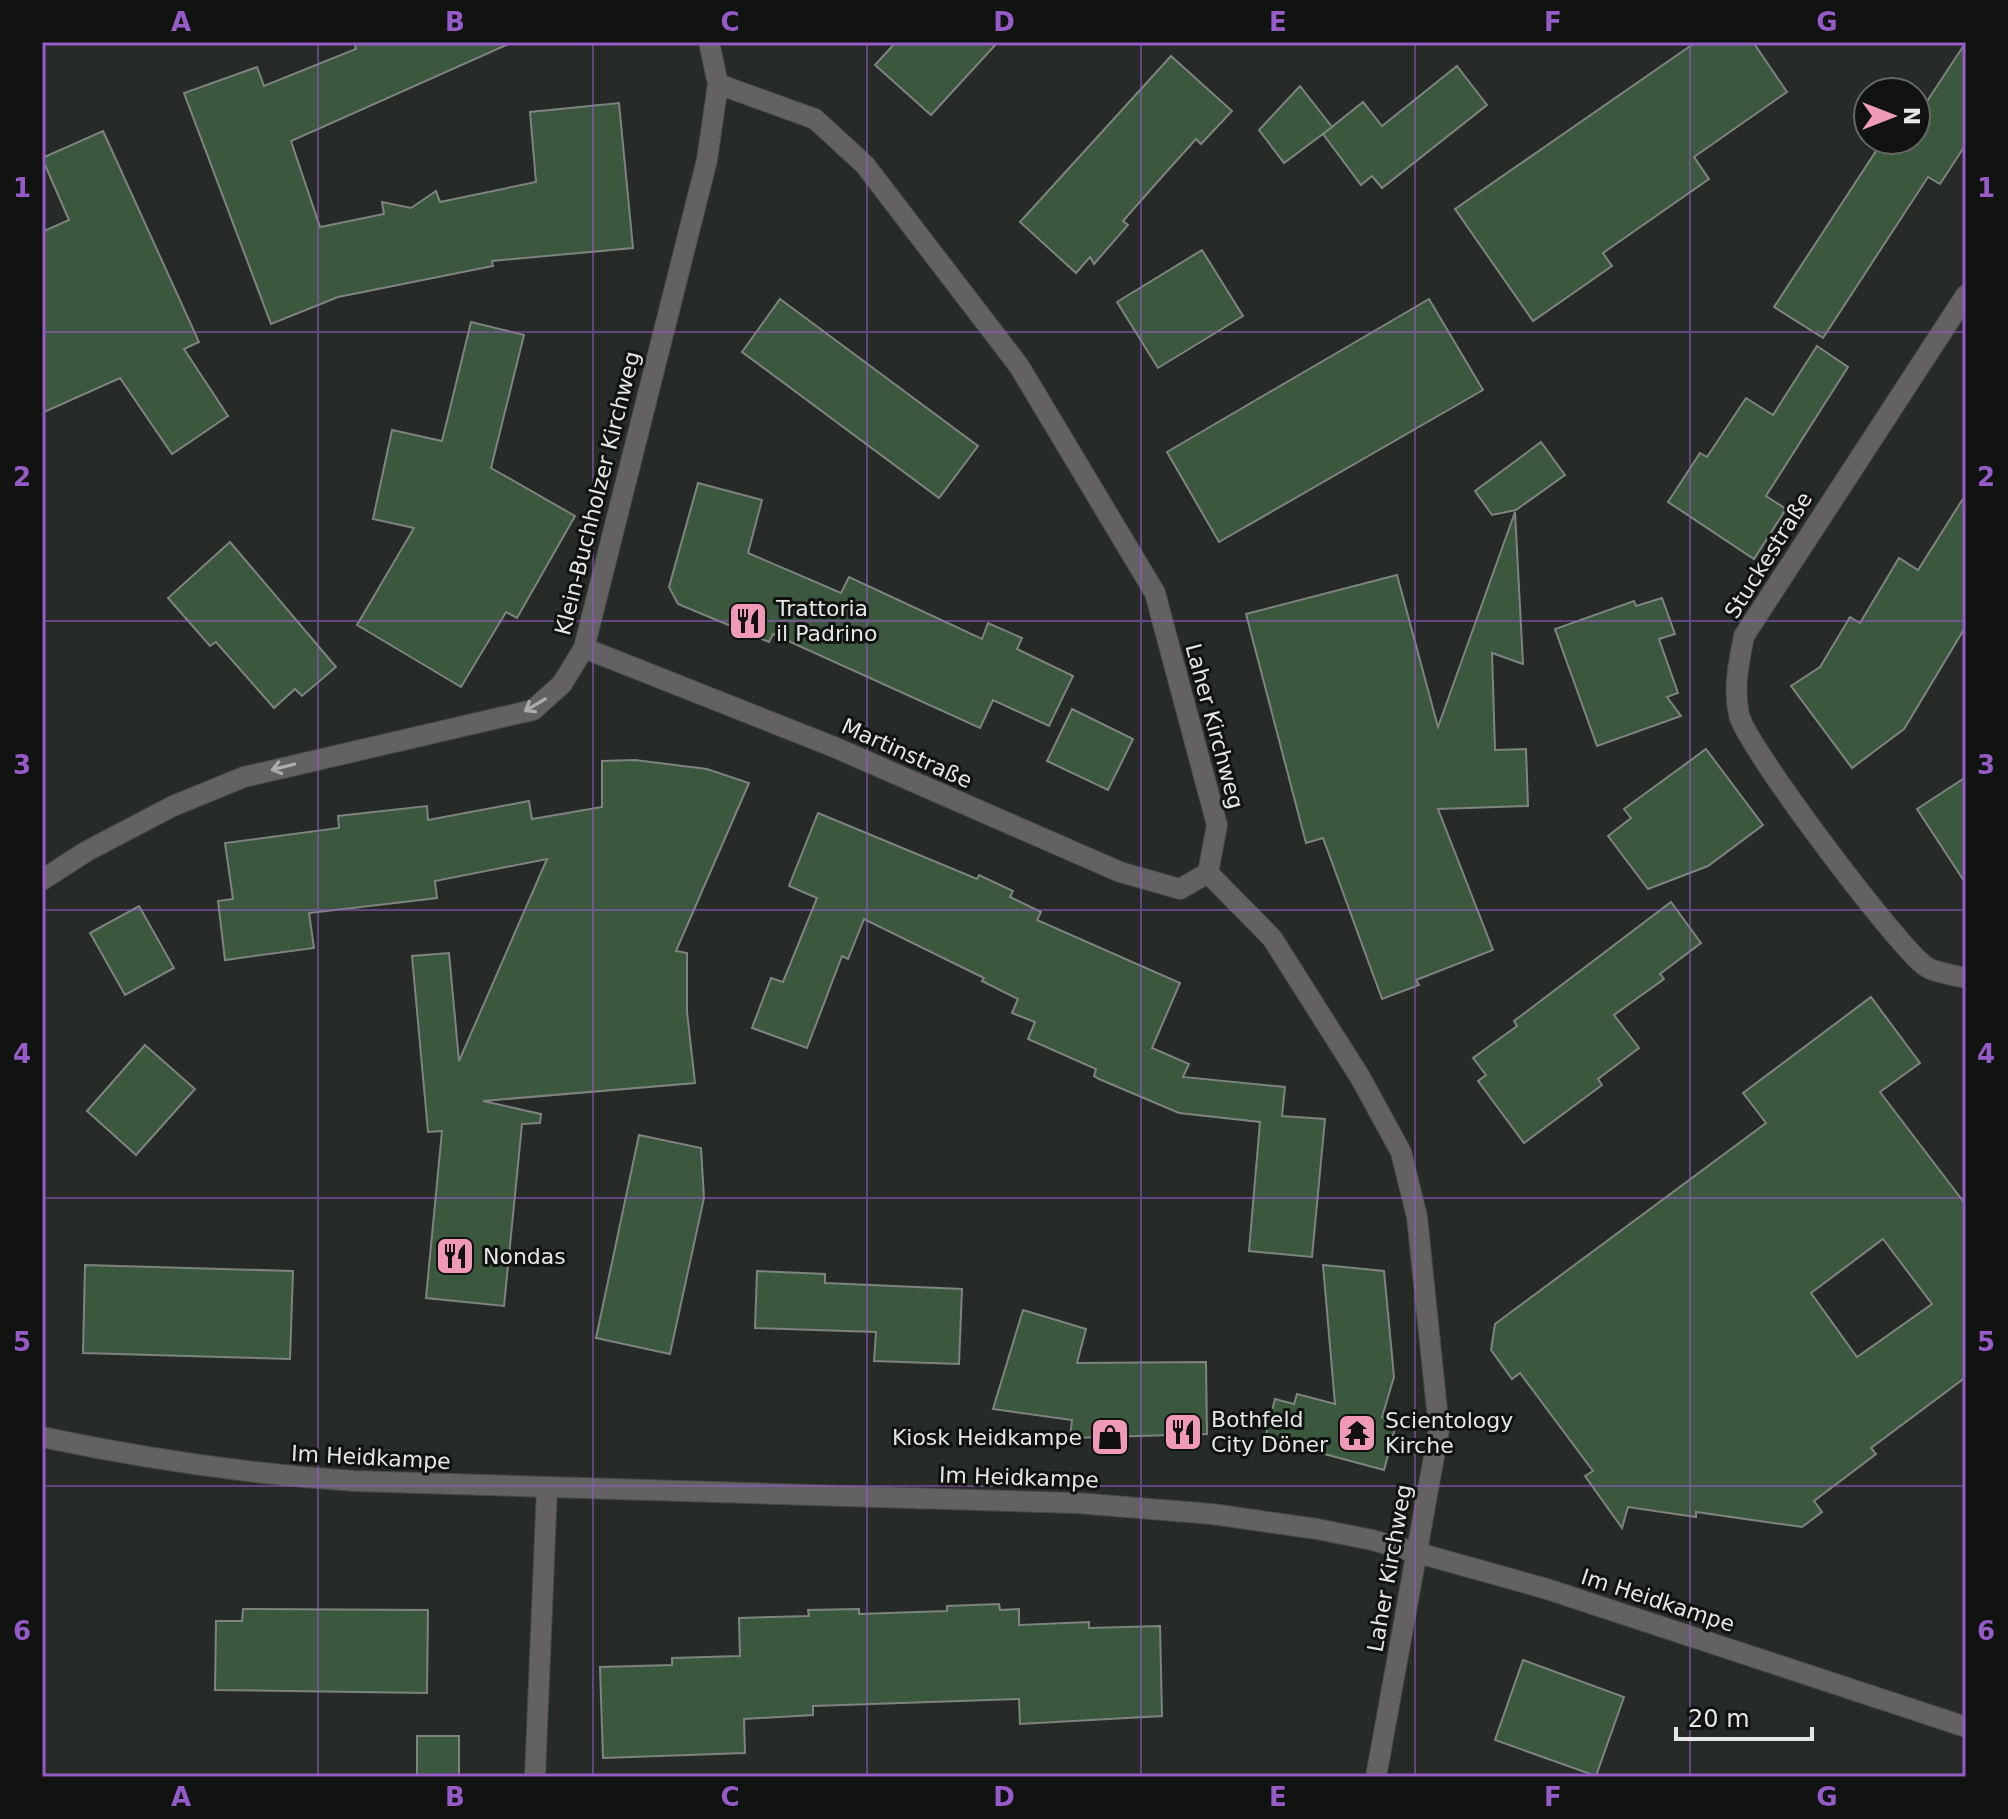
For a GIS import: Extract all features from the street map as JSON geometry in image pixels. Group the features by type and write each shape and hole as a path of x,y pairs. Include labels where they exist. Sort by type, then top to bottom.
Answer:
{"street":[{"name":"Klein-Buchholzer Kirchweg","path":"42,880 87,851 173,806 244,777 533,710 562,684 584,648 707,160 718,84 709,42"},
{"name":"Laher Kirchweg","path":"718,84 815,119 865,165 1019,366 1155,593 1217,825 1208,873 1272,938 1360,1077 1401,1152 1417,1217 1439,1429 1376,1777"},
{"name":"Stuckestraße","path":"1966,295 1744,636 1735,681 1739,717 1754,748 1879,914 1926,967 1966,978"},
{"name":"Martinstraße","path":"584,648 834,747 1120,872 1180,889 1208,873"},
{"name":"Im Heidkampe","path":"42,1437 156,1461 255,1474 547,1488 1077,1503 1212,1514 1287,1525 1362,1538 1547,1589 1966,1727"},
{"path":"535,1777 547,1488"}],"building":[{"path":"354,42 513,42 291,141 320,227 384,214 382,202 411,208 436,191 440,202 536,182 530,112 619,103 633,248 492,261 493,266 338,297 271,324 184,93 257,67 264,86 356,49"},
{"path":"896,42 998,42 931,115 875,65"},
{"path":"1696,42 1753,42 1787,92 1694,157 1709,179 1603,253 1612,266 1533,321 1455,209"},
{"path":"1966,42 1966,144 1940,184 1928,177 1823,338 1774,307 1873,156 1932,156 1932,94"},
{"path":"1171,56 1232,111 1201,144 1196,139 1123,221 1128,225 1094,264 1090,257 1076,273 1020,222"},
{"path":"1457,66 1487,105 1382,188 1372,176 1361,185 1323,134 1363,102 1382,126"},
{"path":"1300,86 1332,127 1284,163 1259,130"},
{"path":"103,131 199,342 184,349 228,416 172,454 120,378 42,413 42,232 69,220 42,158"},
{"path":"1202,250 1243,316 1158,368 1117,302"},
{"path":"780,299 978,446 939,498 742,352"},
{"path":"1429,299 1483,390 1219,542 1167,452"},
{"path":"471,322 524,335 491,468 575,516 517,618 506,612 461,687 357,625 414,528 373,519 392,430 442,441"},
{"path":"1817,346 1848,367 1766,496 1786,509 1754,559 1668,502 1700,453 1707,457 1746,398 1773,415"},
{"path":"1541,442 1565,475 1516,510 1492,515 1475,491"},
{"path":"698,483 762,500 748,553 841,593 849,577 982,639 988,623 1022,638 1017,649 1073,676 1049,726 993,700 980,728 773,634 769,642 678,604 669,587"},
{"path":"1966,494 1966,626 1904,729 1852,768 1791,686 1820,667 1850,617 1860,623 1899,558 1918,570"},
{"path":"1515,512 1523,664 1492,653 1495,750 1526,749 1528,806 1438,809 1493,950 1416,980 1419,985 1382,999 1323,838 1306,843 1246,614 1397,575 1438,727"},
{"path":"230,542 336,667 302,696 295,689 274,708 216,642 210,646 168,598"},
{"path":"1662,598 1675,634 1659,639 1678,693 1667,697 1681,716 1597,746 1555,629 1634,601 1636,606"},
{"path":"1072,709 1133,739 1108,790 1047,761"},
{"path":"1706,749 1763,825 1708,866 1648,889 1608,836 1631,818 1624,809"},
{"path":"635,760 707,769 749,783 676,951 687,953 687,1012 695,1083 483,1101 541,1114 540,1123 522,1124 504,1306 426,1298 442,1131 428,1132 412,956 449,953 459,1061 547,859 435,881 437,898 309,913 314,948 225,960 218,901 233,899 225,843 339,828 338,816 427,806 428,820 529,801 532,819 602,807 602,761"},
{"path":"1966,777 1966,884 1917,809"},
{"path":"818,813 977,879 979,875 1013,891 1010,897 1041,912 1037,920 1180,983 1152,1048 1189,1064 1183,1077 1285,1087 1282,1116 1325,1119 1312,1257 1249,1251 1260,1122 1179,1113 1099,1079 1094,1076 1096,1069 1028,1039 1035,1022 1012,1013 1018,999 982,981 984,978 864,919 848,959 842,956 807,1048 752,1028 771,978 783,982 817,898 789,886"},
{"path":"1671,902 1701,943 1660,974 1664,979 1614,1015 1639,1048 1598,1079 1602,1085 1524,1143 1478,1081 1486,1075 1473,1058 1517,1026 1514,1021"},
{"path":"139,906 174,968 125,995 90,933"},
{"path":"1871,997 1920,1063 1880,1092 1966,1205 1966,1377 1871,1448 1876,1454 1814,1501 1822,1512 1802,1527 1696,1512 1696,1517 1628,1507 1622,1528 1585,1476 1593,1471 1520,1373 1512,1379 1491,1350 1495,1324 1766,1123 1743,1093","holes":["1883,1239 1932,1304 1857,1357 1811,1293"]},
{"path":"145,1045 195,1089 136,1155 87,1111"},
{"path":"639,1135 701,1148 704,1198 670,1354 596,1338"},
{"path":"85,1265 293,1271 290,1359 83,1353"},
{"path":"1323,1265 1384,1271 1394,1377 1382,1417 1397,1421 1384,1470 1265,1438 1275,1399 1294,1404 1297,1394 1335,1404"},
{"path":"757,1271 825,1274 825,1283 962,1289 959,1364 874,1361 876,1332 755,1328"},
{"path":"1023,1310 1086,1329 1077,1363 1206,1362 1207,1434 1070,1438 1072,1420 993,1409"},
{"path":"999,1604 1000,1610 1019,1609 1019,1625 1089,1622 1089,1628 1160,1626 1162,1716 1020,1724 1019,1699 813,1706 813,1715 744,1719 745,1753 603,1758 600,1667 672,1665 672,1658 740,1656 739,1618 809,1616 808,1610 859,1609 859,1614 947,1611 947,1606"},
{"path":"243,1609 428,1610 427,1693 215,1690 216,1621 242,1621"},
{"path":"1523,1660 1624,1697 1596,1776 1495,1740"},
{"path":"417,1736 459,1736 459,1777 417,1777"}],"place":[{"name":"Trattoria il Padrino","path":"748,621"},
{"name":"Nondas","path":"455,1256"},
{"name":"Bothfeld City Döner","path":"1183,1432"},
{"name":"Scientology Kirche","path":"1357,1433"},
{"name":"Kiosk Heidkampe","path":"1110,1437"}]}
